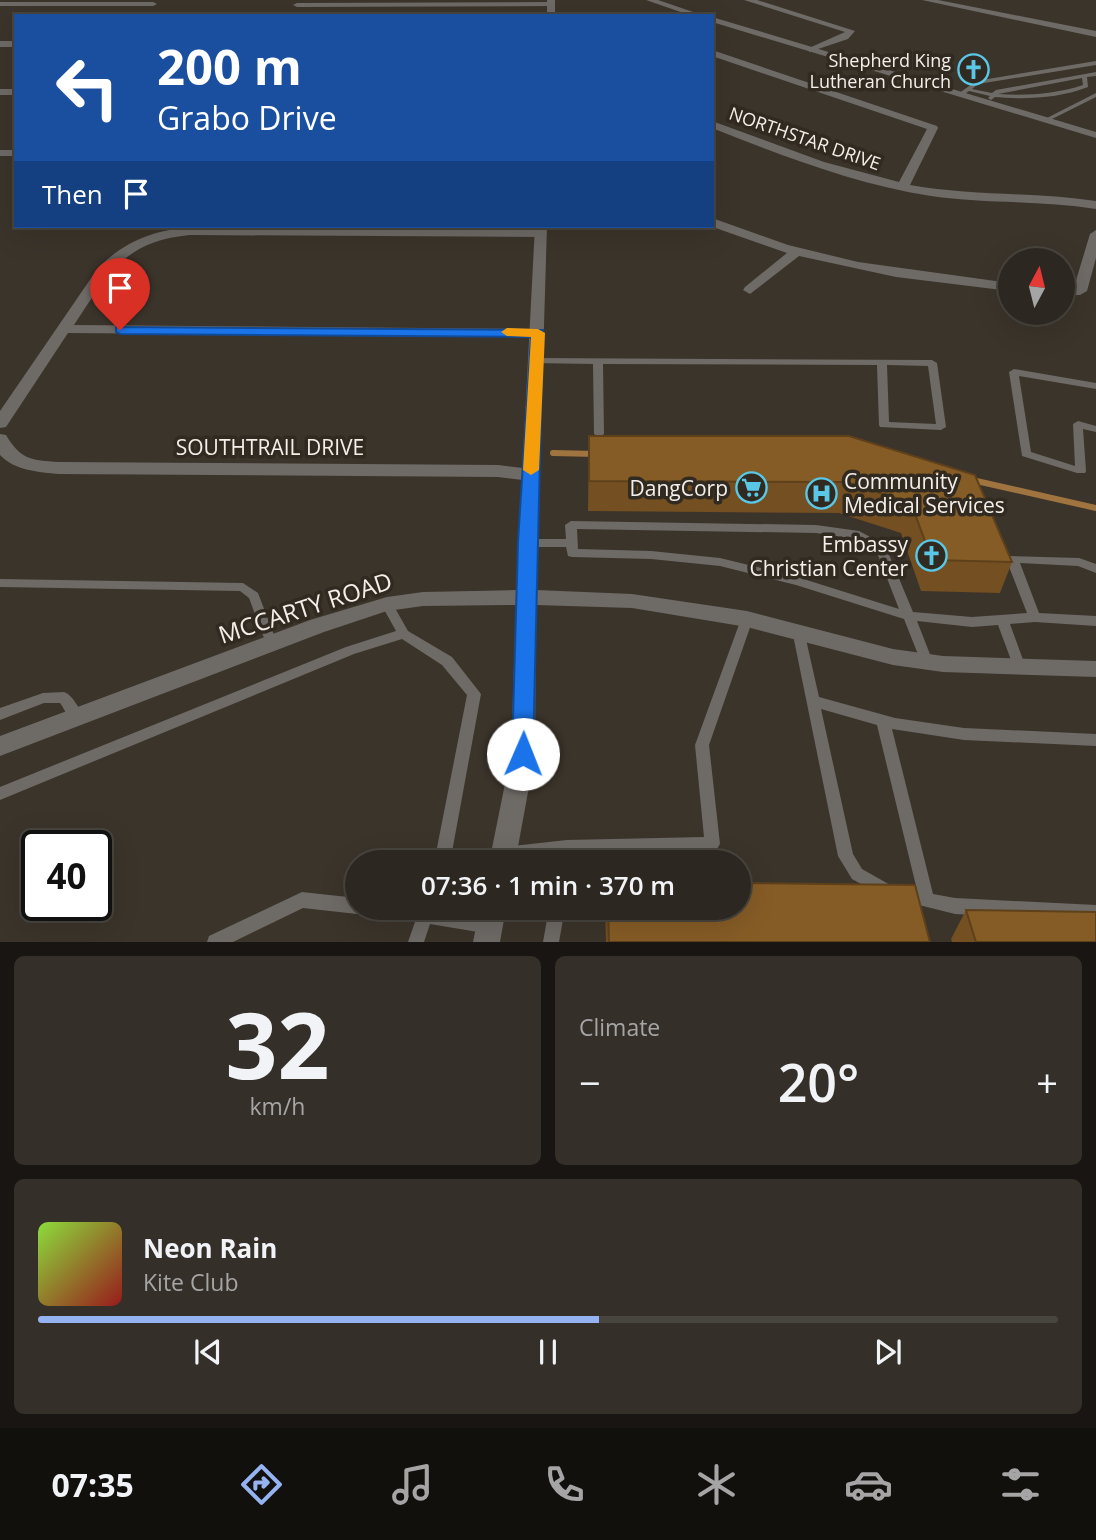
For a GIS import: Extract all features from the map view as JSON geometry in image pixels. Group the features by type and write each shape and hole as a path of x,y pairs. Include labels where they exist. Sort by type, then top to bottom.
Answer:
{"street":[{"path":"650,0 695,14"},
{"path":"748,0 851,31 845,37 812,50"},
{"path":"926,0 1096,34"},
{"path":"298,5 551,2"},
{"path":"0,4 153,4"},
{"path":"714,20 812,50 990,99 1096,135"},
{"path":"714,54 933,128 903,187"},
{"name":"NORTHSTAR DRIVE","path":"714,125 837,171 903,187 961,195 1051,198 1096,205"},
{"path":"714,223 797,251 910,276 998,286"},
{"path":"0,422 103,271 132,244 162,234 190,231 541,229 527,542 523,754 505,850"},
{"path":"1075,290 1080,290 1096,234"},
{"path":"750,290 797,251"},
{"path":"65,329 538,333"},
{"name":"SOUTHTRAIL DRIVE","path":"0,439 11,457 32,465 59,468 498,471 531,475"},
{"name":"MCCARTY ROAD","path":"0,746 271,643 387,604 462,596 632,601 747,619 800,635 927,662 1020,668 1096,669"}],"lane":[{"path":"964,92 976,83 1096,63"},
{"path":"990,99 996,92 1096,74"},
{"path":"990,99 1024,99 1082,88 1086,86 1084,76"},
{"path":"1046,120 1096,95"},
{"path":"536,361 882,362 932,363 941,427 884,425 882,362"},
{"path":"598,362 599,434"},
{"path":"1096,386 1014,372 1026,454 1081,471 1078,424 1096,429"},
{"path":"927,662 908,616 881,548 859,535 816,529 571,525 572,553 651,555 720,562 797,581 908,616 972,622 1035,617 1096,621"},
{"path":"527,542 571,542"},
{"path":"1035,617 1012,559 1079,562 1096,569"},
{"path":"0,583 243,587 254,596 271,643"},
{"path":"387,604 404,635 447,661 474,694 444,850"},
{"path":"632,850 712,844 702,745 747,619"},
{"path":"1002,620 1020,668"},
{"path":"0,794 350,650 404,635"},
{"path":"800,635 846,856 857,874 884,891 955,906 1096,913"},
{"path":"0,714 54,695 64,697 70,702 77,717"},
{"path":"813,701 883,720 964,734 1096,740"},
{"path":"883,720 927,900"},
{"path":"215,942 302,900 345,905"},
{"path":"416,942 424,920"},
{"path":"468,920 490,925"},
{"path":"551,942 555,920"}],"building":[{"path":"589,436 849,436 975,475 1012,562 932,560 911,503 846,482 589,481"},
{"path":"751,883 915,885 930,942 609,942 608,920 751,920"},
{"path":"966,910 1096,912 1096,942 976,942"}],"waterway":[{"path":"553,453 597,454"},
{"path":"972,480 1096,508"}],"slow traffic":[{"path":"507,332 538,333 531,470"}],"place":[{"name":"Shepherd King Lutheran Church","path":"974,70"},
{"name":"DangCorp","path":"751,488"},
{"name":"Community Medical Services","path":"821,493"},
{"name":"Embassy Christian Center","path":"931,556"}],"route":[{"path":"120,330 538,333 527,542 523,754"}]}
